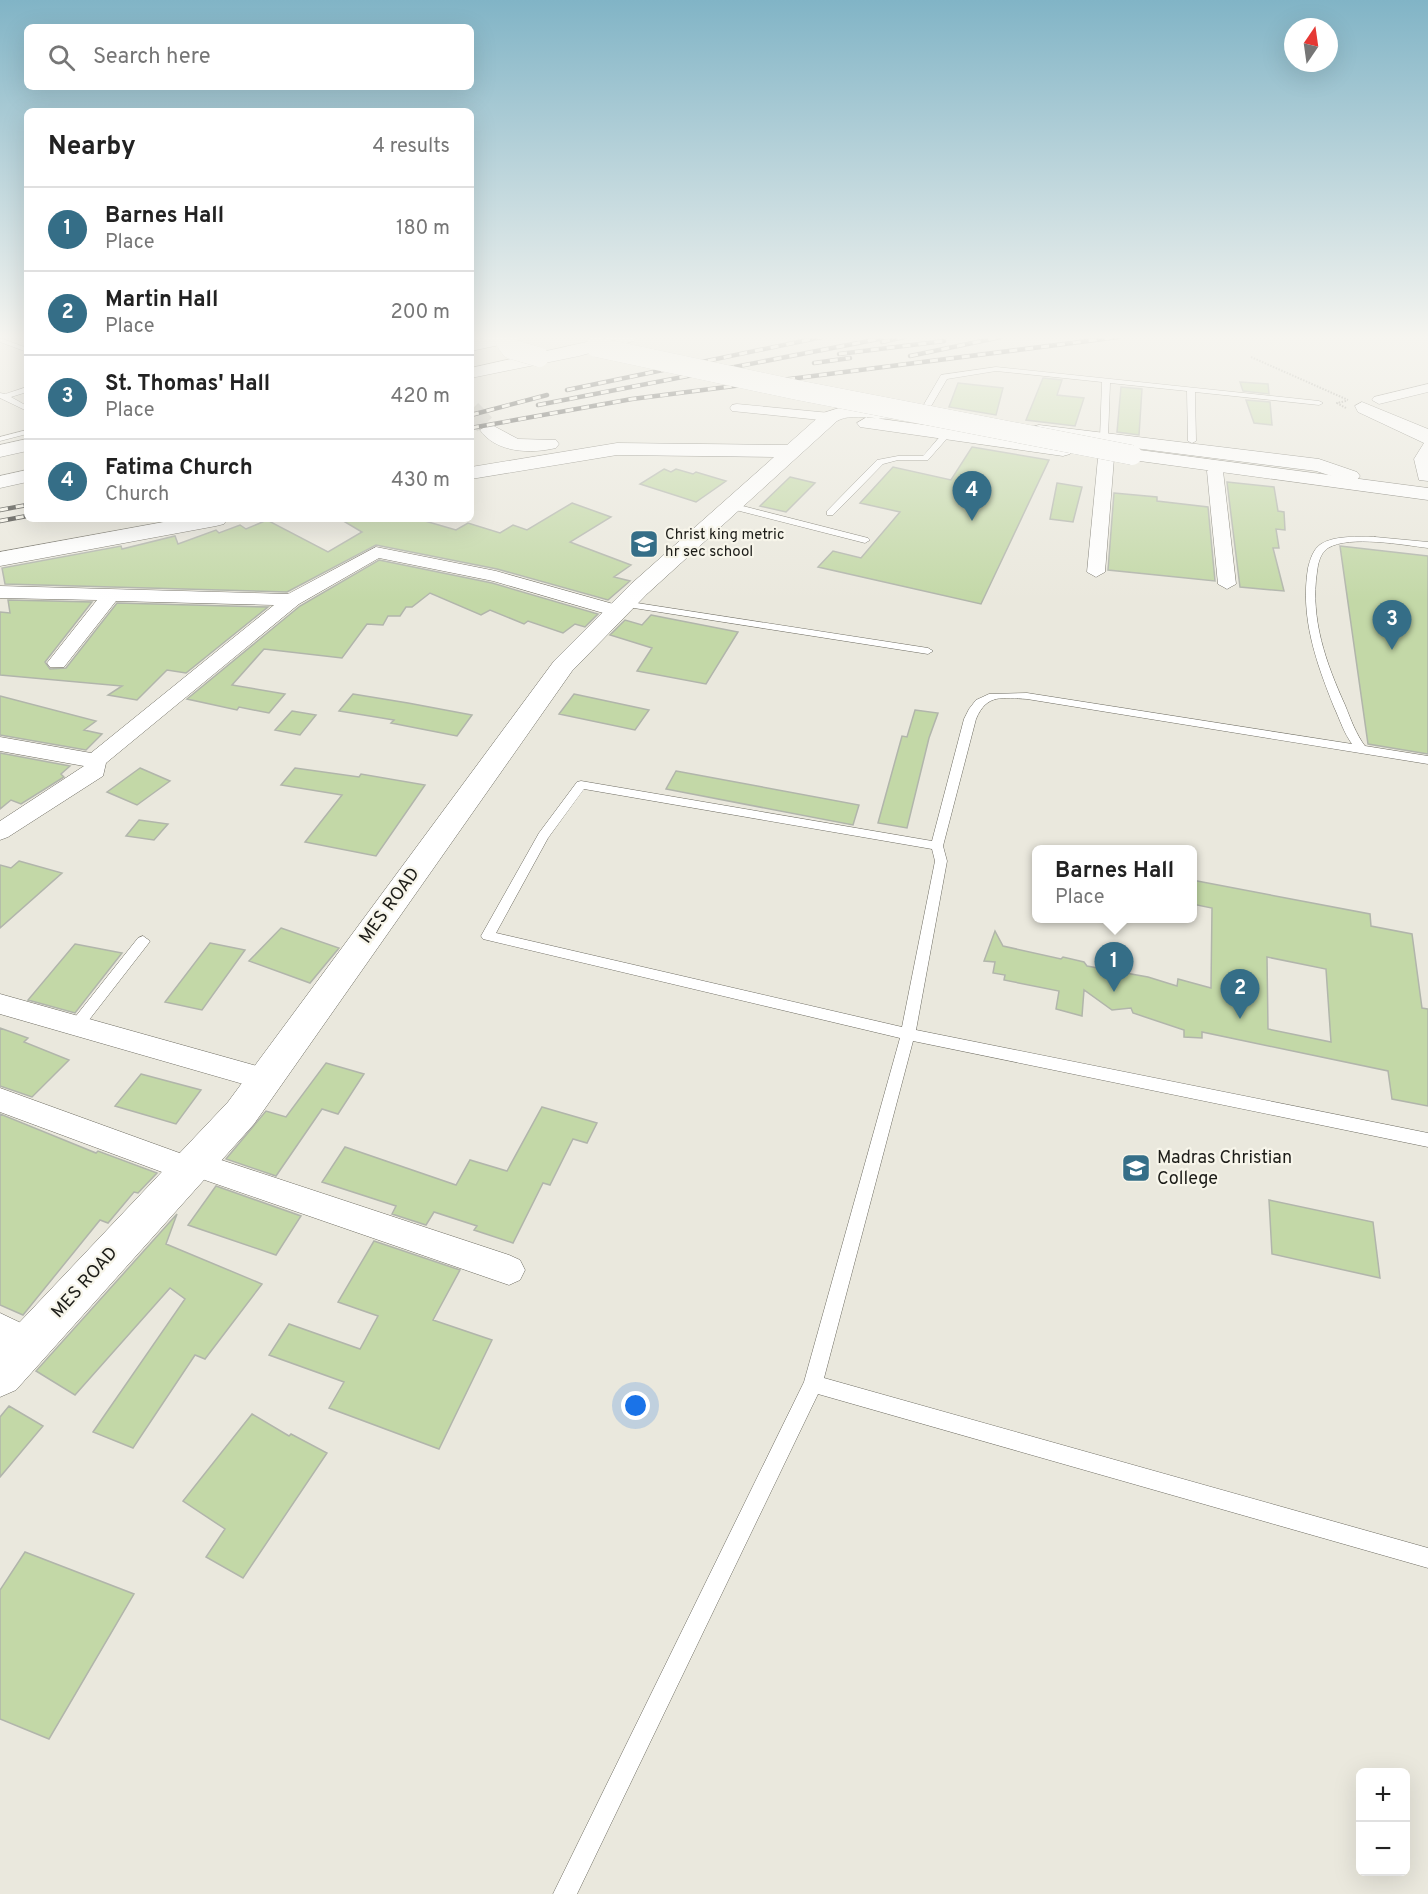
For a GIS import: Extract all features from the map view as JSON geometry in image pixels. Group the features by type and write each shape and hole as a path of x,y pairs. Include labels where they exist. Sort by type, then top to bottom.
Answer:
{"street":[{"name":"MES ROAD","path":"0,1375 240,1113 563,666 620,608 821,425"},
{"path":"888,425 947,434 1319,465 1353,479"},
{"path":"966,425 1105,448 1215,471 1341,488 1353,479"},
{"path":"979,425 1132,455 1427,485 1422,459 1428,447"},
{"path":"1396,425 1428,441"},
{"path":"1408,425 1428,434"},
{"path":"485,432 490,444 509,450 793,450"},
{"path":"0,445 24,440"},
{"path":"0,451 24,446"},
{"path":"1096,572 1105,448"},
{"path":"474,472 611,450"},
{"path":"0,461 24,456"},
{"path":"0,472 24,467"},
{"path":"1215,471 1227,584"},
{"path":"0,482 24,477"},
{"path":"0,558 199,522"},
{"path":"0,744 94,761 292,600 376,552 496,576 620,608"},
{"path":"0,592 292,600"},
{"path":"57,663 111,595"},
{"path":"0,832 95,771 94,761"},
{"path":"0,1004 264,1079"},
{"path":"0,1100 509,1270"},
{"path":"0,1329 30,1344"}],"lane":[{"path":"1105,425 1105,448"},
{"path":"1192,425 1192,441"},
{"path":"0,439 24,433"},
{"path":"830,513 880,462 898,458 925,458 947,434"},
{"path":"731,506 865,540"},
{"path":"1361,749 1352,736 1316,642 1311,579 1314,557 1321,547 1337,541 1428,545"},
{"path":"620,608 928,651"},
{"path":"565,1894 813,1384 908,1034 941,861 937,846 975,704 984,698 1027,696 1428,760"},
{"path":"937,846 581,785 543,836 488,936 908,1034 1428,1140"},
{"path":"77,1025 143,941"},
{"path":"813,1384 1428,1558"}],"building":[{"path":"1118,425 1140,425 1139,435 1117,432"},
{"path":"972,447 1049,460 981,604 818,567 833,551 861,558 900,512 860,503 893,467 951,480"},
{"path":"664,469 671,472 676,469 693,474 696,472 726,481 696,502 640,484"},
{"path":"790,477 815,483 786,512 760,506"},
{"path":"1227,482 1274,487 1278,511 1284,512 1285,530 1276,529 1279,548 1273,548 1284,591 1240,587"},
{"path":"1057,483 1082,487 1073,522 1050,519"},
{"path":"1114,493 1157,497 1157,501 1208,507 1215,581 1108,570"},
{"path":"572,503 611,517 570,542 631,565 614,577 630,581 608,600 497,569 376,545 287,592 5,584 2,568 121,546 122,549 175,536 178,544 216,530 219,533 240,525 246,529 262,522 271,522 328,552 362,532 345,522 428,522 456,530 468,523 500,533 513,525 527,530"},
{"path":"1340,546 1428,556 1428,754 1368,744"},
{"path":"379,560 492,583 598,614 585,627 575,624 563,633 528,621 524,624 490,610 481,615 430,593 412,607 406,607 400,616 388,616 383,625 367,624 342,658 264,649 232,685 285,694 269,713 239,707 237,710 187,699 300,606"},
{"path":"8,600 92,602 45,662 50,669 66,668 117,603 268,607 186,673 167,670 137,700 108,695 122,686 0,675 0,612 10,613"},
{"path":"651,615 738,632 706,684 637,671 652,648 610,635 625,620 642,625"},
{"path":"353,694 472,715 457,736 391,723 394,720 339,711"},
{"path":"574,694 649,710 635,730 559,714"},
{"path":"0,696 96,721 84,730 102,734 86,750 0,735"},
{"path":"915,710 938,713 929,738 907,828 878,823 902,736 907,737"},
{"path":"292,711 316,715 300,735 275,730"},
{"path":"0,753 70,766 61,774 64,777 21,804 11,800 0,809"},
{"path":"140,768 170,781 137,805 107,792"},
{"path":"295,768 359,777 361,774 425,785 376,856 305,842 342,795 281,785"},
{"path":"676,771 859,805 853,825 666,789"},
{"path":"139,820 168,824 154,840 126,836"},
{"path":"19,861 62,873 0,928 0,865 11,868"},
{"path":"1197,881 1370,914 1371,926 1412,934 1422,1008 1428,1009 1428,1106 1392,1099 1388,1071 1202,1032 1202,1038 1184,1037 1184,1030 1133,1013 1131,1008 1112,1010 1084,990 1082,1016 1056,1009 1059,991 1004,980 1005,975 993,973 995,962 984,961 995,931 1003,946 1061,959 1063,957 1084,962 1087,966 1148,977 1177,986 1178,979 1211,988 1212,908 1197,905","holes":["1267,957 1326,969 1331,1042 1268,1029"]},
{"path":"281,928 339,948 310,983 249,961"},
{"path":"210,943 245,950 202,1010 165,1002"},
{"path":"75,944 122,953 75,1013 28,1000"},
{"path":"0,1028 28,1038 24,1042 69,1060 32,1097 0,1086"},
{"path":"326,1063 364,1074 338,1114 322,1109 276,1176 226,1159 266,1111 286,1117"},
{"path":"141,1074 201,1090 176,1124 115,1106"},
{"path":"542,1107 597,1123 587,1143 573,1139 550,1185 543,1183 513,1243 474,1230 477,1226 434,1212 426,1225 392,1214 396,1206 322,1182 345,1147 456,1185 470,1160 507,1171"},
{"path":"0,1114 96,1153 98,1151 157,1173 138,1193 134,1192 108,1223 100,1220 23,1315 0,1305"},
{"path":"216,1186 301,1216 276,1255 188,1225"},
{"path":"1269,1200 1373,1222 1380,1278 1272,1254"},
{"path":"177,1214 166,1244 262,1284 205,1359 195,1355 133,1448 93,1432 185,1299 170,1288 75,1395 36,1371"},
{"path":"374,1241 460,1270 433,1320 492,1340 439,1449 329,1408 344,1382 269,1355 289,1324 360,1349 378,1316 338,1302"},
{"path":"9,1406 43,1426 0,1477 0,1417"},
{"path":"252,1414 289,1436 291,1434 327,1453 243,1578 206,1557 225,1529 183,1501"},
{"path":"25,1552 134,1594 49,1739 0,1719 0,1590"}],"tunnel":[{"path":"486,425 490,430"}],"railway":[{"path":"474,427 486,425"},
{"path":"0,510 24,506"},
{"path":"0,521 24,517"}],"place":[{"name":"Fatima Church","path":"972,521"},
{"name":"Christ king metric hr sec school","path":"644,544"},
{"name":"St. Thomas' Hall","path":"1392,650"},
{"name":"Barnes Hall","path":"1114,992"},
{"name":"Martin Hall","path":"1240,1019"},
{"name":"Madras Christian College","path":"1136,1168"}]}
